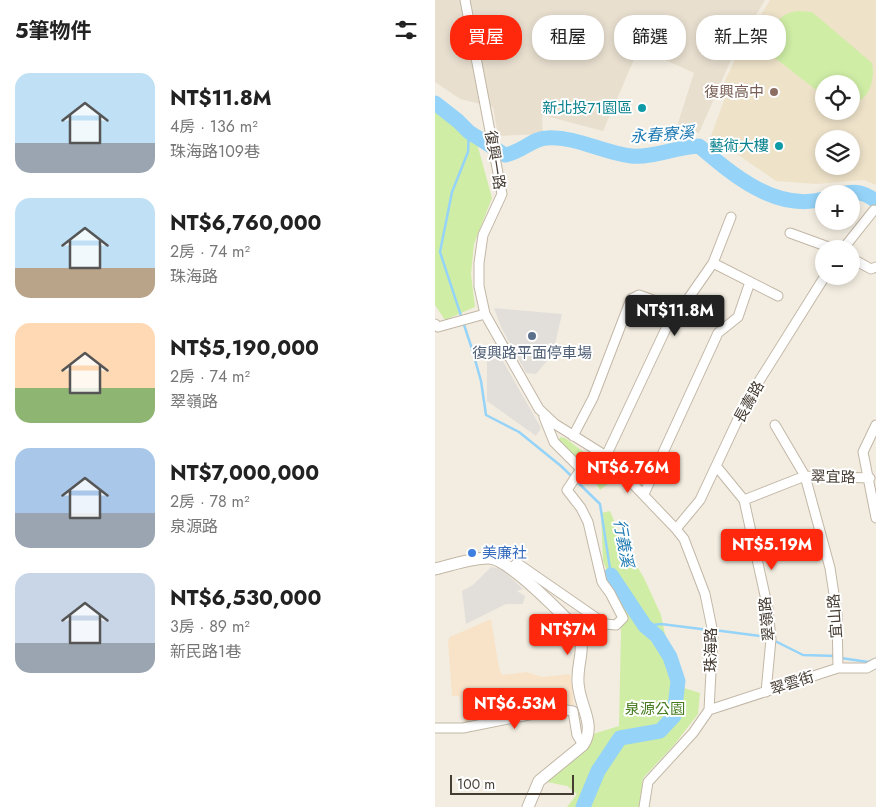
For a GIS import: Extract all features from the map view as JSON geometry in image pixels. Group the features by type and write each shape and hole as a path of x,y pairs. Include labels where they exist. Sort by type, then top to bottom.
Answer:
{"street":[{"name":"復興一路","path":"465,0 502,194 483,235 479,263 479,286 485,314"},
{"path":"850,240 874,210"},
{"path":"573,436 593,398 631,299 639,296 673,307 688,299 713,263 731,217"},
{"path":"790,233 815,242"},
{"path":"713,263 778,296"},
{"path":"860,263 871,269 876,267"},
{"path":"644,494 718,333 738,317 750,282"},
{"name":"長壽路","path":"676,529 700,500 746,402 819,285"},
{"path":"607,456 670,320 673,307"},
{"path":"436,326 485,314"},
{"name":"珠海路","path":"485,314 543,414 573,436 607,456 644,494 683,539 705,594 713,633 709,710"},
{"path":"512,568 517,562 605,624 616,625 623,618 602,582 588,522 581,508 567,490 581,469 554,442 543,414"},
{"name":"宜山路","path":"775,424 805,476 830,568 837,614 838,668"},
{"name":"翠宜路","path":"744,500 805,476 869,478 863,452 876,425"},
{"name":"翠嶺路","path":"717,467 744,500 769,610 771,639 766,692"},
{"path":"869,478 876,518"},
{"path":"435,569 487,558 497,559 512,568 577,629 581,637 583,648 578,689 589,725 588,738 583,745 539,781 528,807"},
{"name":"翠雲街","path":"709,710 838,668 867,668 876,663"},
{"path":"435,728 463,728 559,709 573,711 577,736 583,745"},
{"path":"644,807 648,782 693,733 709,710"}],"shaded area":[{"path":"435,0 765,0 756,15 696,15 696,60 731,60 699,133 677,126 694,73 665,60 686,60 686,15 614,15 614,60 634,60 603,131 542,115 543,134 498,136 493,107 460,99 435,82"},
{"name":"復興高中","path":"770,0 876,0 876,185 864,180 816,184 776,181 711,136 726,95 721,89 735,60 786,60 786,15 761,15"},
{"name":"復興路平面停車場","path":"494,308 562,314 555,344 547,361 536,374 526,373 501,327"},
{"path":"499,354 541,428 536,436 487,401 487,359"},
{"path":"491,567 502,569 523,589 517,591 525,596 523,604 506,604 466,624 462,591 473,585"},
{"path":"491,619 499,668 502,675 527,672 542,677 570,674 574,705 531,710 526,708 466,725 459,696 452,696 448,641 450,637"}],"green space":[{"path":"792,12 812,12 872,63 872,82 863,99 860,100 860,75 815,75 815,89 778,60 786,60 785,15"},
{"path":"435,110 475,136 492,198 474,244 471,274 475,307 445,320 435,305"},
{"path":"560,437 565,438 617,477 600,490 594,480 558,442"},
{"name":"泉源公園","path":"610,511 624,544 644,578 661,615 671,662 684,688 700,693 698,714 674,745 643,778 639,807 567,807 577,794 567,786 547,782 589,745 593,734 619,726 621,631 617,596 603,561 601,513"}],"waterway":[{"name":"永春寮溪","path":"435,103 469,132 505,155 537,140 547,138 579,142 610,152 631,156 699,146 741,179 772,196 806,202 815,200"},
{"name":"行義溪","path":"469,132 468,152 452,192 440,252 472,349 481,381 486,415 519,432 561,466 600,504 611,575"},
{"name":"永春寮溪","path":"860,193 876,201"},
{"name":"行義溪","path":"583,807 598,771 620,738 660,731 674,716 678,681 670,657 657,636 645,626 611,575"},
{"path":"645,626 661,624 709,630"},
{"path":"714,630 768,637"},
{"path":"773,640 803,655 836,656"},
{"path":"841,658 868,662 876,659"}],"place":[{"name":"復興高中","path":"774,92"},
{"name":"新北投71園區","path":"642,108"},
{"name":"藝術大樓","path":"779,146"},
{"name":"復興路平面停車場","path":"532,336"},
{"name":"美廉社","path":"472,553"}]}
